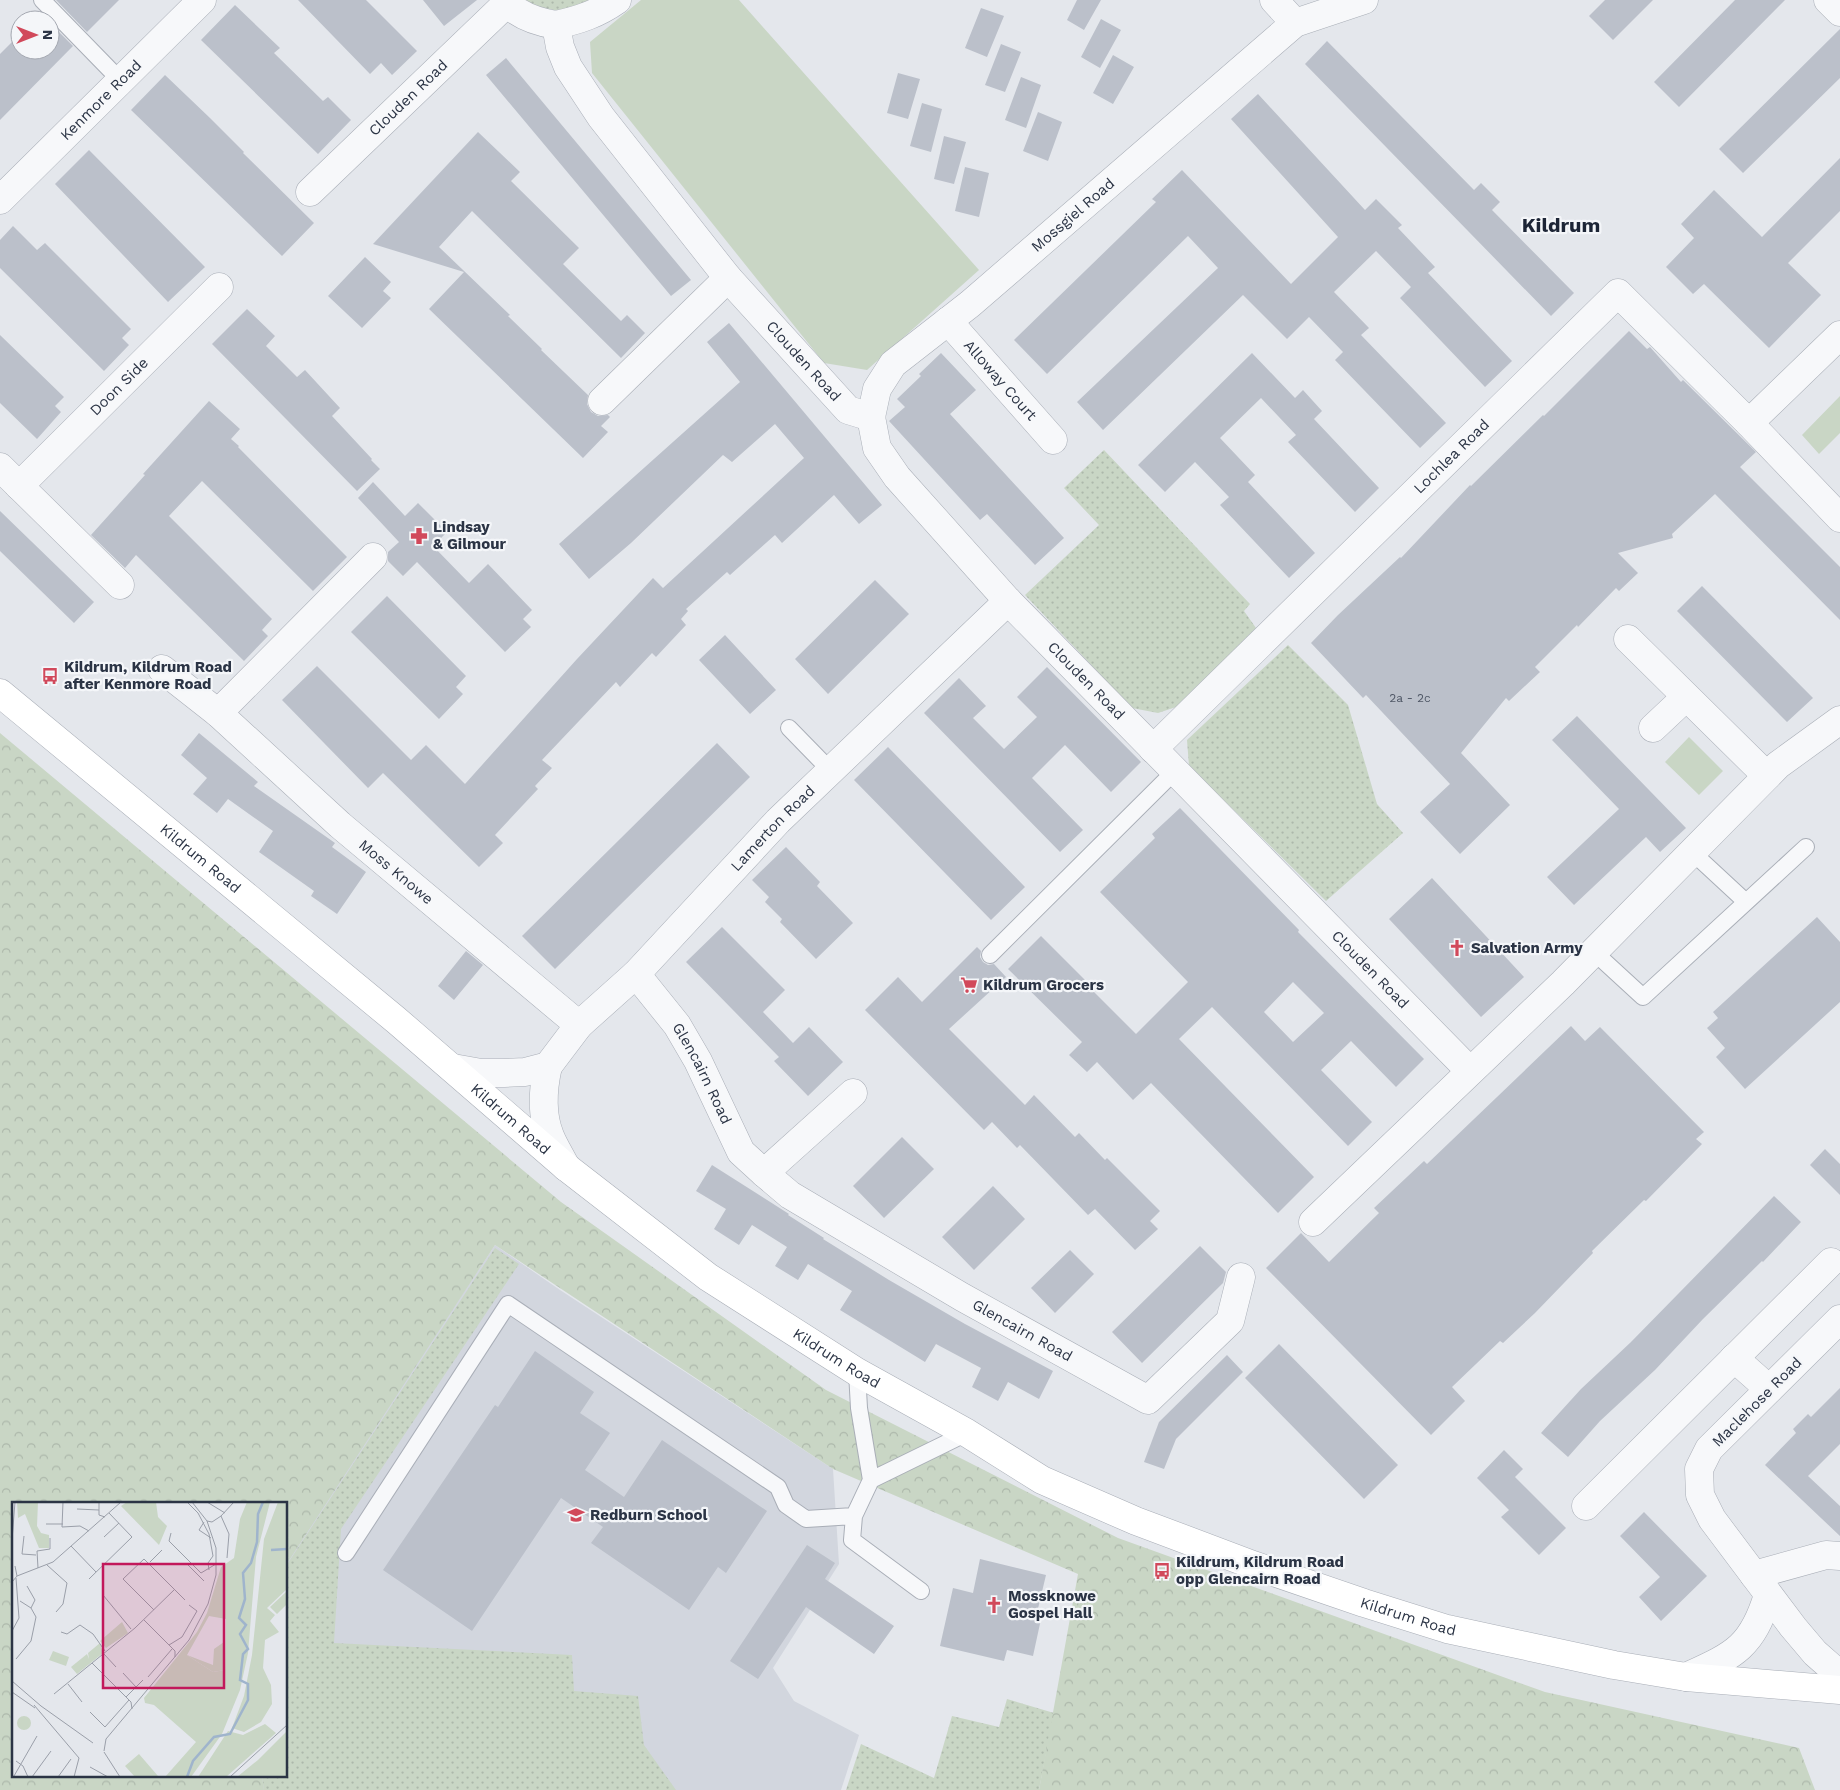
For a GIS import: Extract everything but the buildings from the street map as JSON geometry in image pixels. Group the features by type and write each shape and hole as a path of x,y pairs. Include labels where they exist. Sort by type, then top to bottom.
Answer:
{"street":[{"name":"Kenmore Road","path":"0,200 202,0"},
{"path":"556,25 595,15 617,0"},
{"path":"1274,0 1295,23"},
{"name":"Mossgiel Road","path":"871,417 877,389 893,364 948,321 1295,23 1364,0"},
{"path":"1828,0 1840,12"},
{"name":"Clouden Road","path":"310,192 506,2 537,22 556,25 560,47 568,67 601,117 728,278 848,410 871,417 877,448 897,477 1008,600 1470,1072"},
{"path":"602,401 728,278"},
{"name":"Doon Side","path":"19,486 219,287"},
{"name":"Lochlea Road","path":"1153,749 1618,293 1749,423 1835,502"},
{"name":"Alloway Court","path":"948,321 1053,440"},
{"path":"1749,423 1840,336"},
{"path":"0,467 120,586"},
{"path":"218,713 373,556"},
{"name":"Lamerton Road","path":"566,1167 549,1134 544,1085 548,1066 579,1025 636,974 778,821 1008,600"},
{"path":"1628,639 1686,697 1773,771"},
{"name":"Moss Knowe","path":"162,669 218,713 340,825 579,1025"},
{"name":"Kildrum Road","path":"0,693 453,1068 566,1167 708,1277 857,1372 967,1433 1042,1480 1136,1521 1262,1569 1447,1629 1614,1665 1686,1677 1840,1690"},
{"path":"1653,728 1686,697"},
{"path":"1313,1222 1594,952 1773,771 1840,720"},
{"name":"Glencairn Road","path":"636,974 678,1025 698,1061 741,1152 790,1195 962,1297 1148,1400 1230,1321 1241,1277"},
{"path":"453,1068 481,1073 504,1073 525,1072 548,1066"},
{"path":"764,1173 853,1093"},
{"path":"1586,1506 1831,1262"},
{"name":"Maclehose Road","path":"1840,1320 1709,1450 1699,1469 1700,1495 1712,1519 1815,1653 1840,1674"},
{"path":"1734,1358 1770,1389"},
{"path":"1686,1677 1726,1659 1748,1640 1763,1612 1761,1585 1826,1555 1840,1556"}],"lane":[{"path":"42,0 120,80"},
{"path":"789,728 830,770"},
{"path":"990,955 1175,771"},
{"path":"1594,952 1643,998 1806,847"},
{"path":"1692,852 1746,902"},
{"path":"346,1553 508,1304 778,1487 786,1504 806,1519 854,1516"},
{"path":"857,1372 860,1408 871,1480 854,1516 852,1540 922,1591"},
{"path":"871,1480 967,1433"}],"shaded area":[{"name":"Redburn School","path":"495,1245 560,1290 833,1469 839,1564 773,1668 794,1701 859,1735 841,1790 262,1790 260,1778 288,1778 288,1558"}],"green space":[{"path":"523,0 596,0 565,11 543,9"},
{"path":"641,0 739,0 979,270 867,370 824,363 592,73 590,42"},
{"path":"1840,396 1840,433 1819,454 1802,435"},
{"path":"1104,450 1250,604 1244,611 1256,628 1176,707 1158,713 1132,708 1025,595 1099,525 1064,488"},
{"path":"1288,645 1348,705 1377,804 1403,833 1326,901 1189,766 1187,740"},
{"path":"0,733 561,1202 826,1390 1118,1538 1545,1692 1799,1748 1815,1790 1039,1790 1078,1574 833,1469 495,1245 288,1562 288,1502 12,1502 12,1778 262,1778 264,1790 0,1790"},
{"path":"1689,737 1723,771 1699,795 1665,762"},
{"path":"495,1248 519,1264 341,1529 334,1643 572,1655 574,1691 638,1696 644,1745 676,1790 264,1790 262,1778 288,1778 288,1563"},
{"path":"1007,1699 1054,1713 1039,1790 846,1790 861,1744 934,1778 952,1716 999,1727"}],"place":[{"name":"Lindsay & Gilmour","path":"419,536"},
{"name":"Kildrum, Kildrum Road after Kenmore Road","path":"50,676"},
{"name":"Salvation Army","path":"1457,948"},
{"name":"Kildrum Grocers","path":"969,985"},
{"name":"Redburn School","path":"576,1515"},
{"name":"Kildrum, Kildrum Road opp Glencairn Road","path":"1162,1571"},
{"name":"Mossknowe Gospel Hall","path":"994,1605"}],"district":[{"name":"Kildrum","path":"1561,225"}]}
